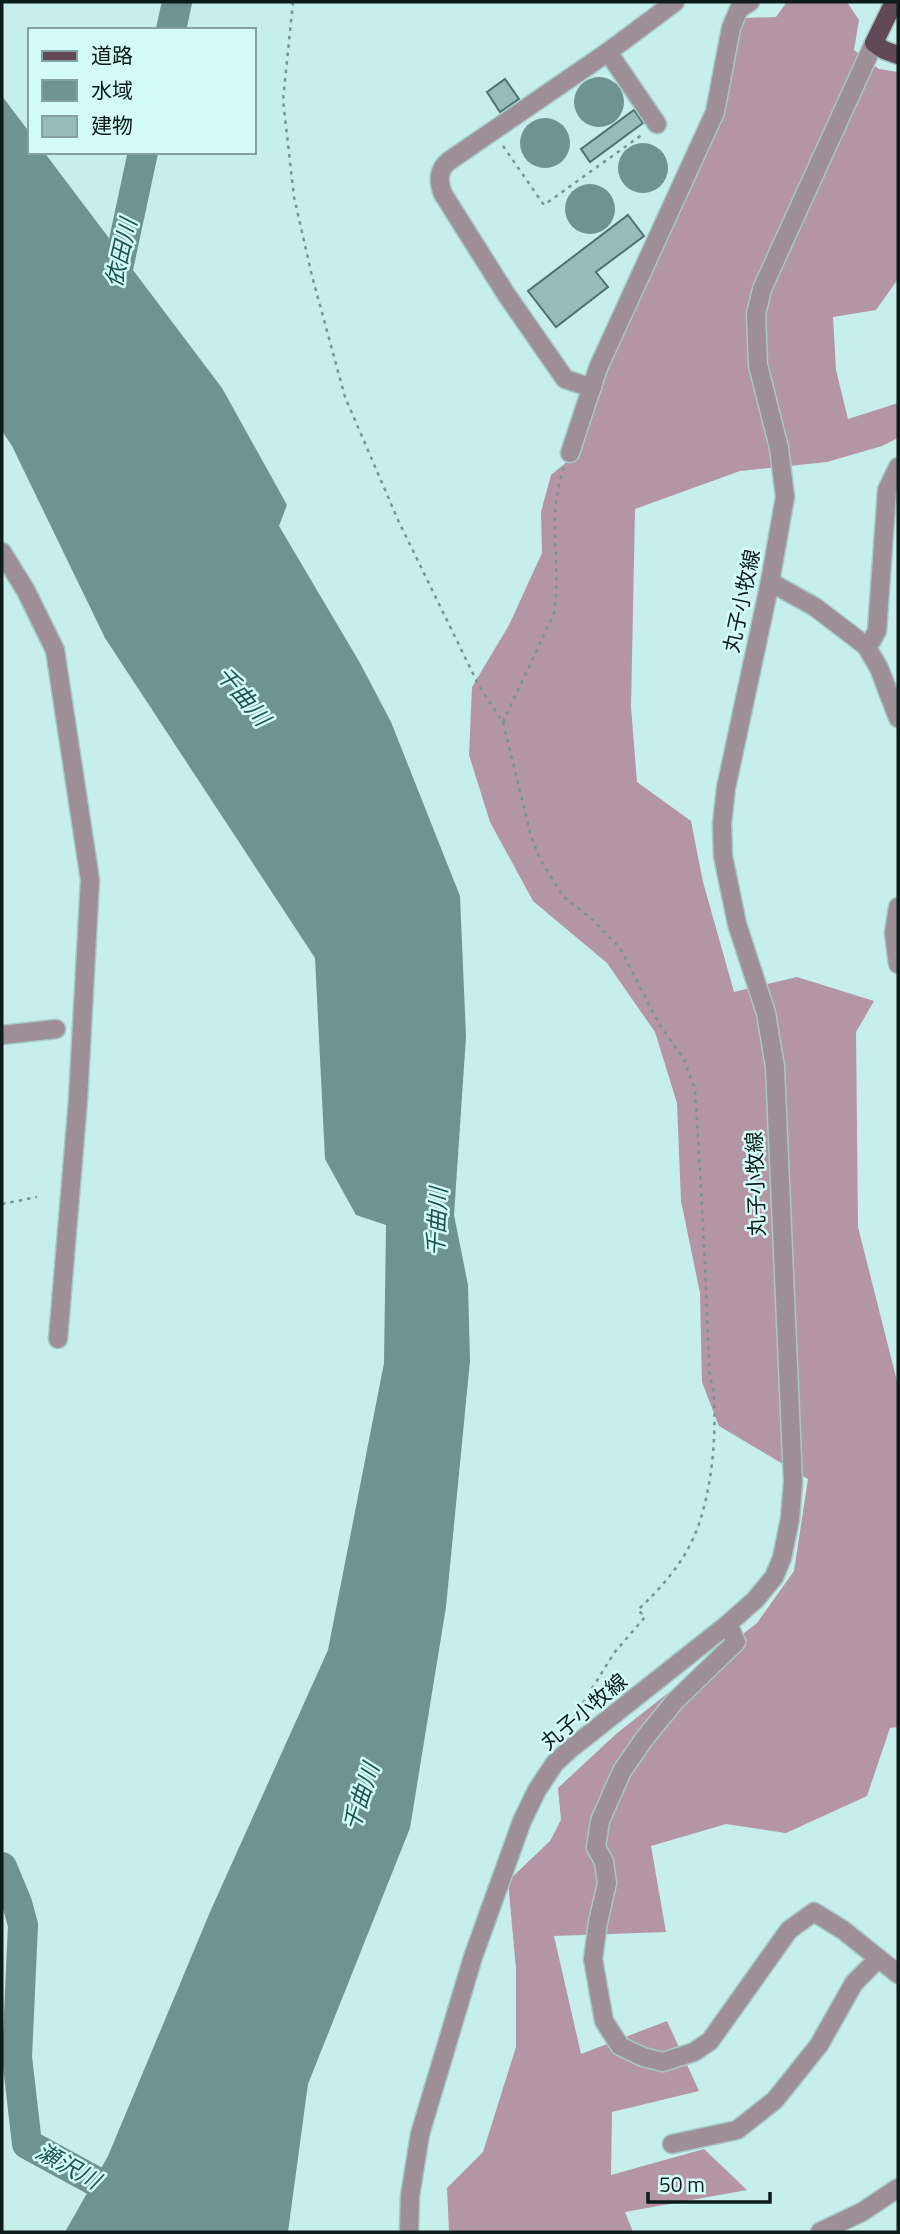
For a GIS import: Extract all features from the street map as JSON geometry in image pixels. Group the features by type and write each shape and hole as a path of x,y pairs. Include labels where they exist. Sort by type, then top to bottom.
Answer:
{"main road":[{"path":"894,2 874,43 898,55"}],"street":[{"path":"592,388 565,379 506,294 440,186 440,177 444,165 608,52 675,2"},
{"path":"570,453 592,388 627,302 715,111 731,28 739,9 750,2"},
{"name":"丸子小牧線","path":"409,2232 410,2196 420,2134 473,1957 522,1821 549,1772 569,1750 755,1600 774,1577 787,1541 793,1482 772,1039 737,924 723,856 722,824 726,788 771,582 785,497 779,448 758,365 756,314 762,289 874,43"},
{"path":"608,52 657,124"},
{"path":"866,646 877,631 887,490 898,467"},
{"path":"2,552 26,591 55,650 90,880 78,1100 58,1339"},
{"path":"771,582 815,607 866,646 879,668 898,718"},
{"path":"898,907 894,933 898,964"},
{"path":"2,1035 56,1029"},
{"path":"728,1624 736,1642 675,1702 644,1740 622,1771 600,1821 596,1847 604,1863 607,1883 593,1959 604,2021 620,2046 643,2057 663,2062 694,2052 710,2041 789,1930 814,1912 843,1930 898,1974"},
{"path":"672,2144 737,2130 775,2100 819,2045 854,1983 878,1959"},
{"path":"820,2232 862,2212 898,2188"}],"path":[{"path":"293,2 284,100 294,197 345,397 398,520 479,686 503,722 531,836 540,859 563,896 594,921 620,948 659,1024 684,1059 695,1090 709,1371 715,1395 713,1446 707,1493 698,1526 684,1556 666,1583 638,1610 645,1618 614,1653 561,1739 569,1750"},
{"path":"493,131 544,205 657,124"},
{"path":"503,722 554,612 555,514 559,480 570,453"},
{"path":"2,1204 37,1197"}],"shaded area":[{"path":"787,2 847,2 859,20 854,50 879,69 898,72 898,279 876,310 833,317 836,370 848,419 898,403 898,438 882,446 827,462 740,471 635,509 631,707 637,782 691,821 703,882 734,992 797,977 874,1001 856,1032 858,1227 898,1385 898,1727 890,1728 867,1796 786,1833 726,1824 651,1846 666,1932 554,1936 581,2054 667,2021 699,2091 612,2112 611,2175 704,2149 747,2190 625,2212 633,2232 449,2232 447,2188 483,2152 516,2047 516,1969 508,1881 550,1841 561,1820 558,1788 616,1734 757,1623 794,1571 808,1479 719,1426 702,1382 700,1293 681,1201 677,1103 655,1032 607,963 533,901 490,822 469,755 472,687 509,625 542,553 541,512 551,475 574,456 737,29 743,18 776,17"}],"water":[{"path":"599,77 617,84 624,102 617,120 599,127 581,120 574,102 581,84"},
{"name":"千曲川","path":"2,96 28,130 28,154 46,154 222,388 287,505 279,526 360,663 391,722 460,896 466,1037 454,1215 468,1285 470,1361 446,1607 410,1828 308,2084 288,2232 65,2232 108,2156 210,1912 328,1650 384,1363 386,1225 356,1215 325,1159 315,958 105,638 12,446 2,431"},
{"path":"545,118 563,125 570,143 563,161 545,168 527,161 520,143 527,125"},
{"path":"643,143 661,150 668,168 661,186 643,193 625,186 618,168 625,150"},
{"path":"590,184 608,191 615,209 608,227 590,234 572,227 565,209 572,191"}],"building":[{"path":"505,79 519,99 500,112 487,92"},
{"path":"634,110 643,123 590,162 581,149"},
{"path":"628,215 644,236 596,272 608,287 556,327 528,291"}],"waterway":[{"name":"依田川","path":"171,28 177,2"},
{"name":"依田川","path":"113,292 143,154"},
{"name":"瀬沢川","path":"2,1867 23,1925 17,2057 27,2144 130,2200"}]}
